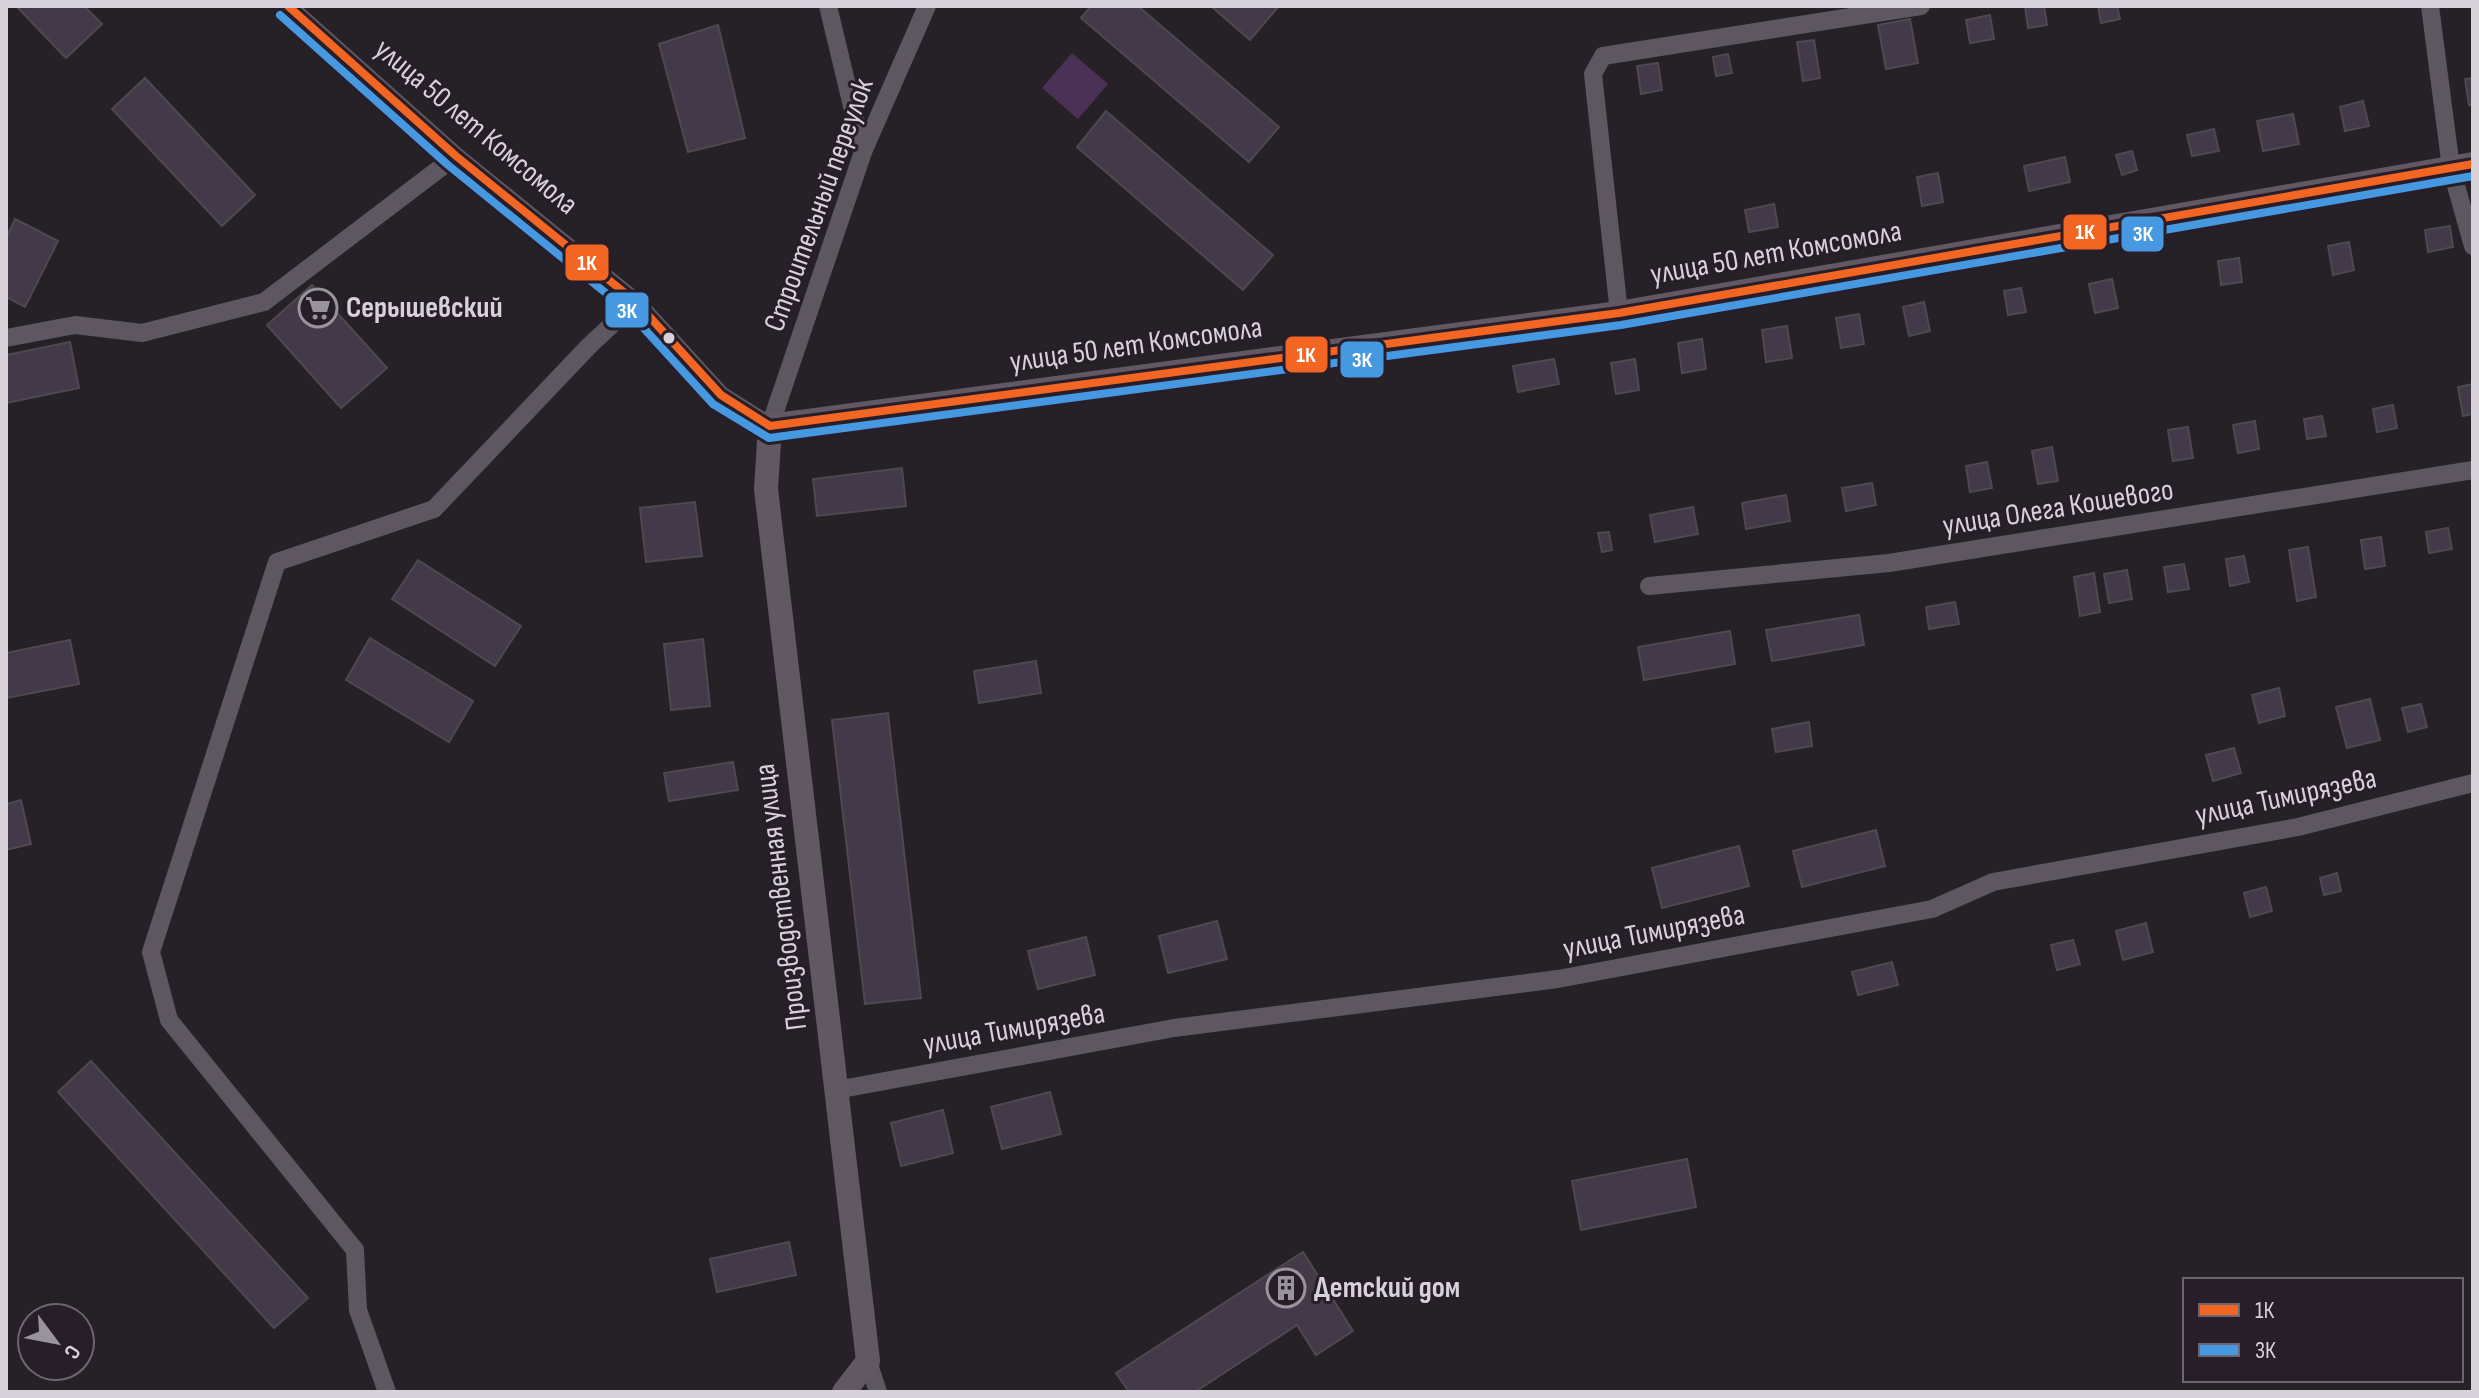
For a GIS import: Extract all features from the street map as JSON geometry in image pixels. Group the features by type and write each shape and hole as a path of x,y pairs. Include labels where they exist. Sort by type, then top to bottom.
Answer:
{"street":[{"name":"улица 50 лет Комсомола","path":"288,6 456,156 636,302 721,395 770,426 1619,313 2462,166"},
{"path":"828,6 863,152"},
{"name":"Строительный переулок","path":"770,426 863,152 927,6"},
{"path":"1619,313 1593,74 1603,56 1921,6"},
{"path":"2430,6 2462,166 2473,246"},
{"path":"6,338 75,325 142,333 264,302 456,156"},
{"path":"387,1392 358,1310 355,1250 169,1020 151,952 277,562 434,509 589,346 636,302"},
{"name":"Производственная улица","path":"770,426 766,489 868,1361 878,1392"},
{"name":"улица Олега Кошевого","path":"1649,586 1889,563 2473,470"},
{"name":"улица Тимирязева","path":"836,1090 1174,1028 1558,979 1932,909 1993,882 2298,827 2473,783"},
{"path":"844,1392 868,1361"}],"shaded area":[{"path":"1072,53 1108,84 1078,119 1042,88"}],"building":[{"path":"16,6 84,6 102,24 66,58"},
{"path":"1091,6 1138,6 1279,127 1249,162 1081,18"},
{"path":"1211,6 1279,6 1250,40"},
{"path":"2025,6 2044,6 2047,25 2028,28"},
{"path":"2098,6 2117,6 2120,19 2101,23"},
{"path":"1990,15 1994,39 1970,43 1966,20"},
{"path":"1910,19 1918,63 1886,69 1878,25"},
{"path":"718,25 745,138 688,152 659,44"},
{"path":"1814,40 1820,78 1803,81 1797,42"},
{"path":"1728,54 1732,73 1716,76 1713,57"},
{"path":"1658,63 1662,90 1641,94 1637,66"},
{"path":"145,78 255,195 222,226 112,109"},
{"path":"2473,78 2473,105 2469,105 2465,79"},
{"path":"2363,101 2369,126 2345,131 2340,107"},
{"path":"1106,111 1273,255 1243,290 1077,147"},
{"path":"2293,114 2299,144 2263,151 2257,121"},
{"path":"2214,129 2219,151 2192,156 2187,135"},
{"path":"2132,151 2137,170 2122,175 2116,155"},
{"path":"2065,157 2070,182 2029,191 2024,166"},
{"path":"1938,173 1943,202 1922,206 1917,177"},
{"path":"1774,204 1778,227 1749,232 1745,210"},
{"path":"15,219 58,241 25,307 6,297 6,233"},
{"path":"2450,226 2453,247 2428,252 2425,230"},
{"path":"2349,242 2354,270 2333,275 2328,246"},
{"path":"2239,258 2242,282 2221,285 2218,261"},
{"path":"2112,279 2118,308 2095,313 2089,284"},
{"path":"312,285 387,368 341,408 267,325"},
{"path":"2021,288 2026,312 2008,315 2004,291"},
{"path":"1924,302 1930,331 1909,336 1903,307"},
{"path":"1859,314 1864,344 1841,348 1836,318"},
{"path":"1787,326 1792,358 1766,362 1762,330"},
{"path":"1702,339 1706,369 1682,373 1678,343"},
{"path":"70,342 79,388 6,403 6,355"},
{"path":"1554,359 1559,384 1518,392 1513,366"},
{"path":"1635,359 1639,390 1616,394 1611,363"},
{"path":"2473,384 2473,414 2463,416 2458,387"},
{"path":"2393,405 2397,428 2377,432 2373,409"},
{"path":"2322,416 2326,436 2307,439 2304,419"},
{"path":"2255,421 2259,449 2238,453 2233,425"},
{"path":"2188,427 2193,458 2173,461 2168,430"},
{"path":"2052,447 2058,481 2038,484 2032,451"},
{"path":"1987,462 1992,488 1970,492 1966,466"},
{"path":"902,468 906,506 817,516 813,479"},
{"path":"1872,483 1876,505 1846,511 1842,488"},
{"path":"1786,495 1790,521 1746,529 1742,503"},
{"path":"695,502 702,556 646,562 640,508"},
{"path":"1693,507 1698,534 1655,542 1650,515"},
{"path":"2448,528 2452,549 2429,553 2426,532"},
{"path":"1609,532 1612,550 1602,552 1598,533"},
{"path":"2381,537 2385,566 2365,569 2361,540"},
{"path":"2308,547 2316,597 2297,601 2289,550"},
{"path":"2244,556 2249,582 2230,586 2226,559"},
{"path":"418,560 521,626 495,666 392,599"},
{"path":"2184,564 2189,589 2168,592 2164,567"},
{"path":"2127,570 2132,599 2109,603 2104,574"},
{"path":"2094,573 2100,612 2080,616 2074,577"},
{"path":"1955,602 1959,624 1929,629 1926,607"},
{"path":"1859,615 1864,645 1772,661 1766,630"},
{"path":"1730,631 1735,664 1644,680 1638,647"},
{"path":"370,638 473,701 449,742 346,680"},
{"path":"703,639 710,706 671,710 664,644"},
{"path":"70,640 79,684 6,698 6,653"},
{"path":"1036,661 1041,693 979,703 974,671"},
{"path":"2279,688 2285,716 2259,723 2252,695"},
{"path":"2370,699 2380,740 2347,748 2336,707"},
{"path":"2421,704 2427,727 2408,732 2402,708"},
{"path":"888,713 921,998 865,1004 832,720"},
{"path":"1809,722 1812,746 1776,752 1772,729"},
{"path":"2234,748 2241,773 2213,781 2206,755"},
{"path":"733,762 738,790 669,801 664,773"},
{"path":"21,800 31,844 6,850 6,804"},
{"path":"1876,830 1885,866 1802,887 1793,851"},
{"path":"1739,846 1749,886 1662,908 1652,868"},
{"path":"2337,873 2341,891 2324,895 2320,878"},
{"path":"2266,887 2272,911 2250,917 2244,893"},
{"path":"1217,921 1227,959 1168,973 1159,936"},
{"path":"2146,923 2153,952 2123,960 2116,931"},
{"path":"1086,937 1095,975 1038,989 1028,951"},
{"path":"2073,940 2080,964 2057,970 2051,945"},
{"path":"1892,962 1898,985 1858,995 1852,972"},
{"path":"91,1061 308,1298 274,1328 58,1092"},
{"path":"1050,1092 1061,1134 1002,1149 991,1107"},
{"path":"943,1110 953,1153 901,1166 891,1123"},
{"path":"1687,1159 1696,1207 1581,1230 1572,1181"},
{"path":"789,1242 796,1275 717,1292 710,1259"},
{"name":"Детский дом","path":"1303,1252 1353,1331 1316,1355 1297,1325 1195,1392 1129,1392 1116,1373"}],"transit line":[{"name":"1К","path":"288,6 456,156 636,302 721,395 770,426 1619,313 2473,164"},
{"name":"3К","path":"280,15 448,165 628,311 713,404 769,438 1621,325 2473,176"}],"place":[{"name":"Серышевский","path":"318,308"},
{"name":"Детский дом","path":"1286,1288"}]}
